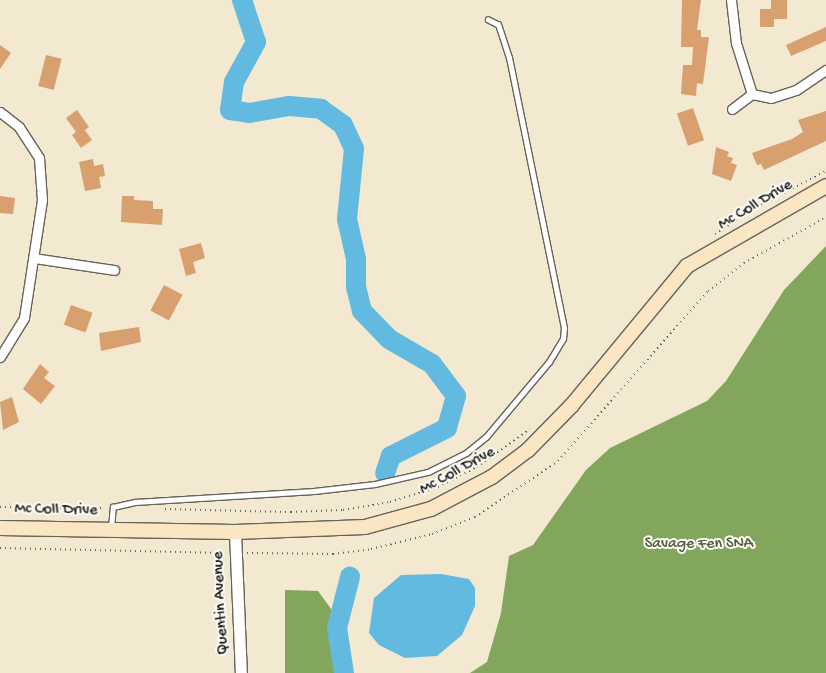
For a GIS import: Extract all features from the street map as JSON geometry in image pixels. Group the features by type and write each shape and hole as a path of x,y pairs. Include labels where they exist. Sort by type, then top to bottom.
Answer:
{"main road":[{"name":"Mc Coll Drive","path":"0,528 235,532 365,527 431,510 492,477 528,450 572,405 687,266 826,186"}],"street":[{"path":"731,0 736,43 752,94"},
{"path":"732,109 752,94 770,98 796,90 826,70"},
{"path":"0,112 19,127 39,158 42,200 24,318 0,358"},
{"path":"34,258 114,270"},
{"name":"Quentin Avenue","path":"235,532 241,673"}],"lane":[{"path":"111,529 113,508 135,502 353,487 428,472 466,453 486,437 549,362 563,339 564,328 510,58 498,25 488,20"}],"path":[{"path":"711,237 757,207 826,171"},
{"path":"158,509 291,512 343,510 390,502 438,487 477,467 538,423"},
{"path":"0,508 113,508"}],"green space":[{"name":"Savage Fen SNA","path":"826,246 826,673 470,673 487,662 501,613 509,556 533,545 586,470 610,448 707,401 726,381 784,290"},
{"path":"285,590 318,591 345,628 336,642 350,673 285,673"}],"water":[{"path":"441,574 469,579 475,588 475,606 462,635 437,656 405,658 379,645 369,633 374,598 401,575"}],"building":[{"path":"682,0 701,0 697,30 701,30 701,37 709,37 703,84 697,83 696,96 681,94 683,65 692,65 693,47 681,47"},
{"path":"771,0 787,0 787,19 774,19 774,27 760,27 760,9 771,9"},
{"path":"826,27 826,41 791,56 786,45"},
{"path":"0,45 11,53 0,69"},
{"path":"46,55 62,59 54,90 38,86"},
{"path":"693,108 704,140 688,146 677,114"},
{"path":"77,110 89,127 85,130 92,140 81,148 72,135 76,132 66,118"},
{"path":"826,111 826,141 764,170 761,164 757,165 752,153 792,139 803,132 798,120"},
{"path":"716,147 729,152 727,156 733,158 731,163 737,165 731,181 712,174"},
{"path":"93,159 94,166 103,164 105,176 99,177 101,188 85,191 79,162"},
{"path":"0,196 15,198 13,214 0,213"},
{"path":"122,196 134,196 134,200 153,201 153,209 163,209 162,225 121,222"},
{"path":"201,243 205,258 193,262 196,273 186,276 179,249"},
{"path":"164,285 183,295 169,320 150,311"},
{"path":"71,305 93,313 85,333 64,325"},
{"path":"139,327 141,342 101,351 99,333"},
{"path":"40,364 49,372 44,378 55,386 41,404 23,389"},
{"path":"12,397 19,422 3,430 0,402"}],"waterway":[{"path":"242,0 256,42 234,82 230,110 249,113 289,106 321,109 343,125 354,149 347,219 356,259 356,287 362,311 389,339 432,364 456,396 447,428 391,456 385,473"},
{"path":"344,673 337,628 350,577"}]}
